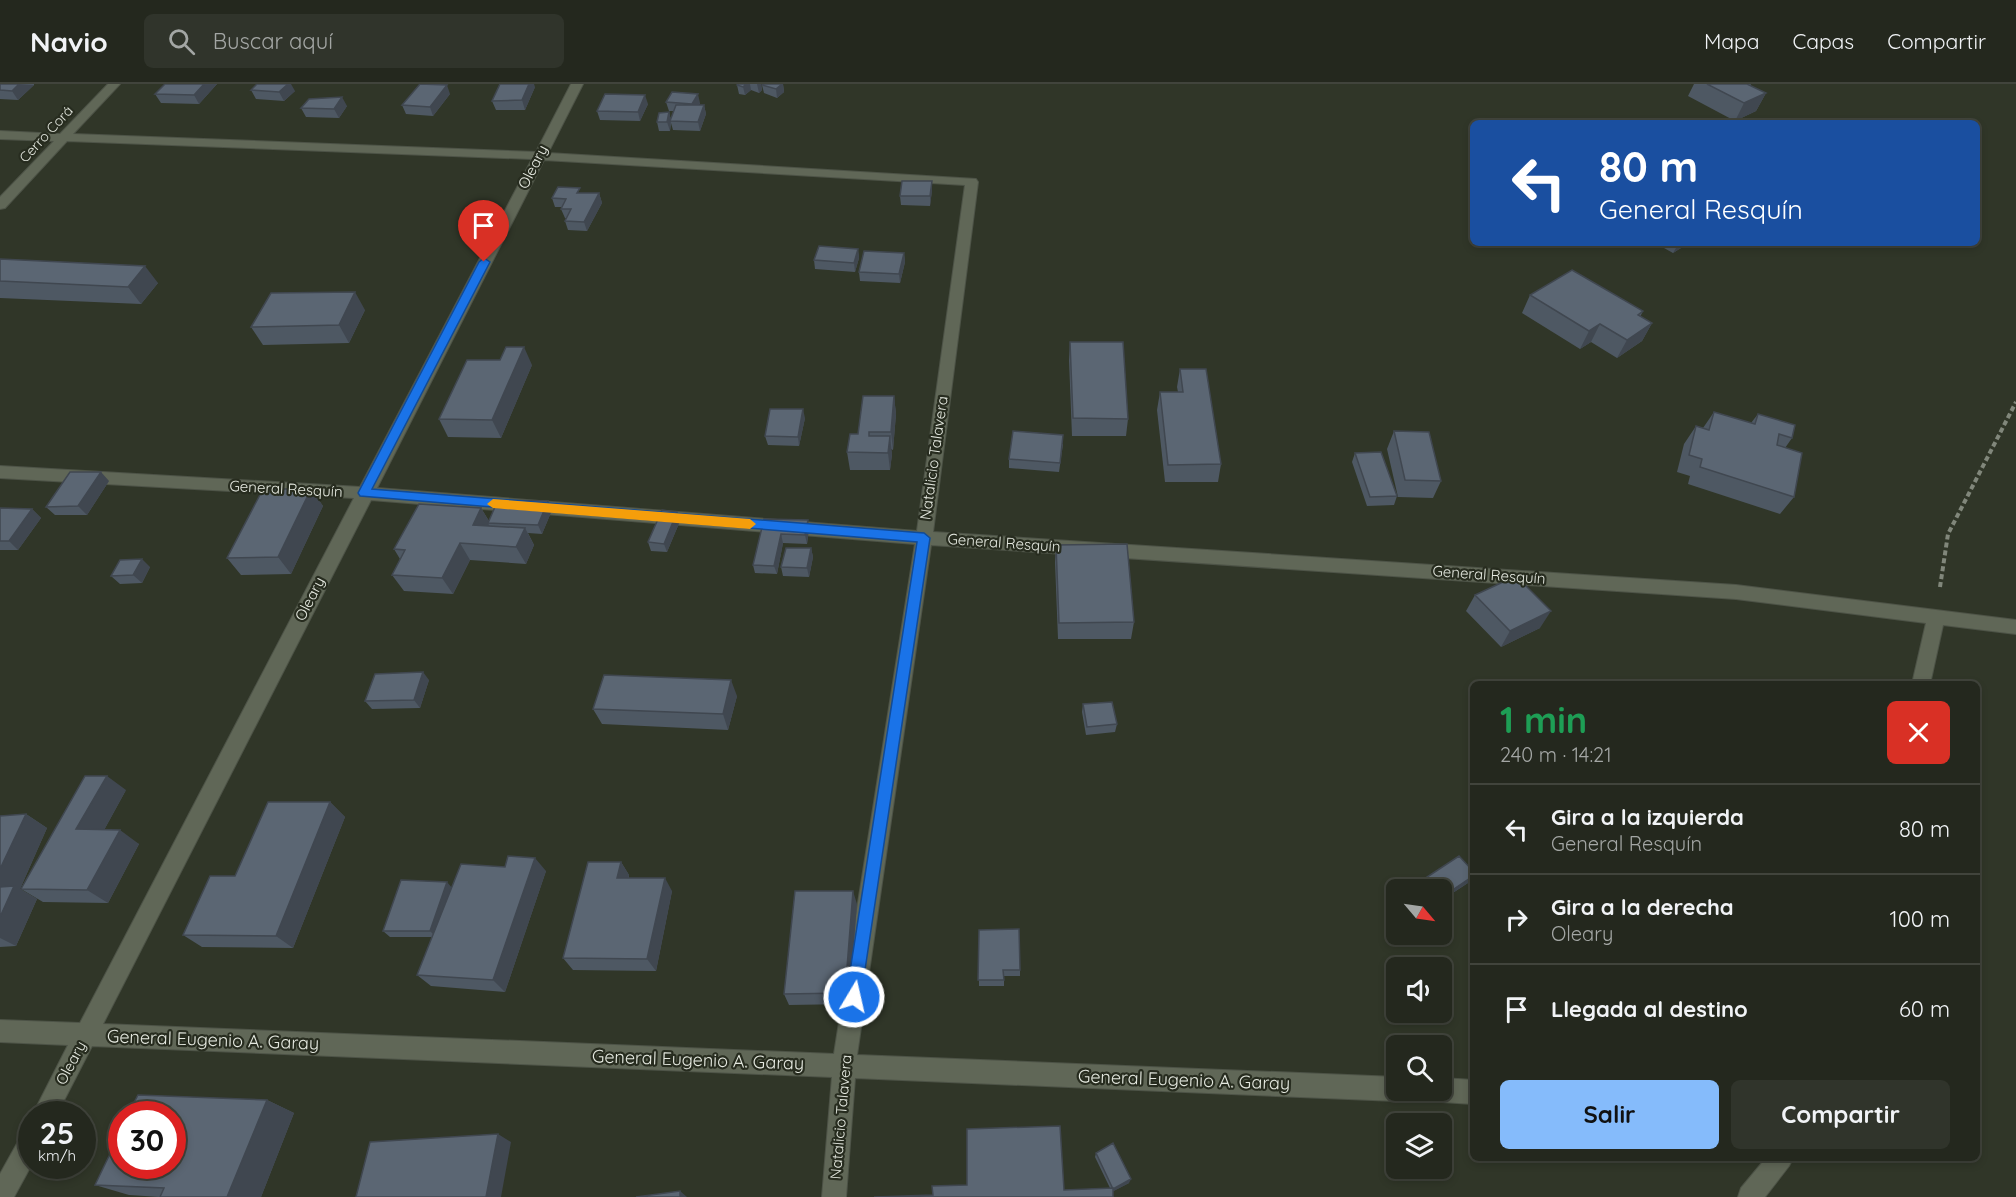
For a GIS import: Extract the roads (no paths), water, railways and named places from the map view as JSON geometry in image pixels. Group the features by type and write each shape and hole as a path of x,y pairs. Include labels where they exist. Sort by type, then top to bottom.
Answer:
{"street":[{"name":"Cerro Corá","path":"0,205 114,84"},
{"name":"Oleary","path":"52,1101 577,84"},
{"path":"0,135 539,156"},
{"name":"Natalicio Talavera","path":"539,156 972,183 924,538 844,1066 834,1197"},
{"name":"General Resquín","path":"0,472 364,493 924,538 1736,592 2016,627"},
{"path":"1922,681 1936,618"},
{"name":"General Eugenio A. Garay","path":"0,1031 1386,1089"},
{"path":"1452,1091 1470,1092"},
{"path":"1749,1197 1779,1161"},
{"path":"2,1197 18,1166"}]}
